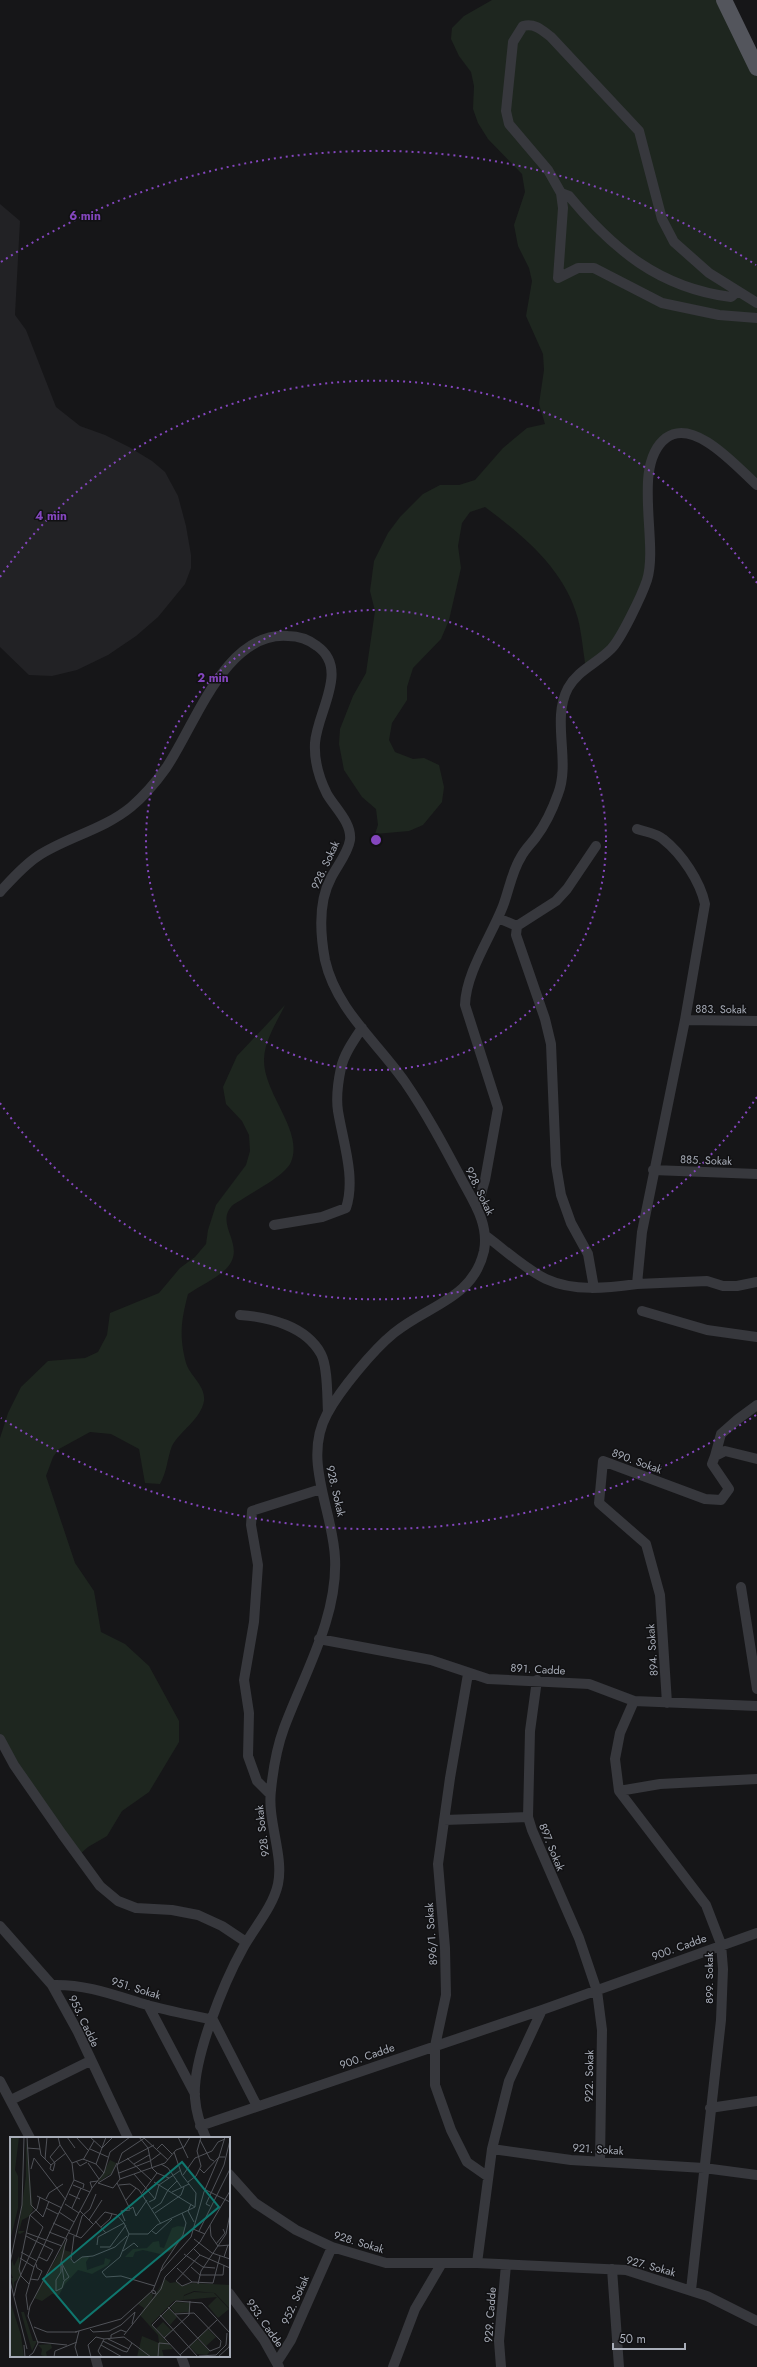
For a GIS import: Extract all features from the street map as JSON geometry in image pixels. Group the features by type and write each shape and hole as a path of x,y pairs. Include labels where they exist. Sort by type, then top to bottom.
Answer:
{"main road":[{"path":"724,0 757,68"}],"street":[{"path":"757,303 737,292 694,261 674,242 668,232 654,192 642,138 634,124 551,37 539,27 530,24 523,26 513,42 506,111 509,124 548,170 561,193 563,208 558,278 578,268 594,268 644,296 676,307 719,315 757,318"},
{"path":"561,193 569,196 606,238 641,264 678,283 700,291 731,297 737,292"},
{"path":"477,1208 485,1180 498,1108 465,1005 466,988 498,918 519,859 537,836 558,794 562,770 562,705 567,691 579,672 600,660 613,647 646,581 650,564 647,507 650,464 658,446 675,433 687,433 701,437 757,485"},
{"name":"928. Sokak","path":"0,892 19,871 40,854 101,827 127,810 148,791 167,766 198,710 224,672 232,661 246,648 260,641 279,635 305,638 327,654 333,670 331,688 318,726 315,744 316,763 329,798 349,827 350,840 344,856 325,889 321,906 325,958 334,985 346,1008 402,1077 430,1118 477,1208 486,1236 479,1268 466,1286 452,1299 426,1312 393,1334 372,1355 328,1412 322,1426 316,1457 321,1489 331,1523 335,1576 319,1639 282,1734 270,1794 270,1806 278,1864 278,1886 233,1966 213,2020 199,2065 195,2094 200,2126 206,2137"},
{"path":"637,829 654,834 664,839 689,870 701,889 705,904 685,1020 653,1170 639,1253 637,1284"},
{"path":"517,926 556,901 567,889 596,846"},
{"path":"498,918 517,926"},
{"path":"517,926 516,936 519,947 545,1019 551,1044 556,1165 561,1194 571,1223 588,1254 594,1288"},
{"name":"883. Sokak","path":"685,1020 757,1021"},
{"path":"274,1225 322,1217 346,1208 350,1184 344,1135 338,1110 337,1090 341,1067 346,1053 362,1028"},
{"name":"885. Sokak","path":"653,1170 757,1174"},
{"path":"486,1236 546,1279 563,1284 594,1288 637,1284 707,1281 723,1286 737,1286 757,1282"},
{"path":"642,1311 707,1330 757,1337"},
{"path":"240,1315 273,1320 300,1332 311,1341 322,1354 328,1412"},
{"path":"715,1456 721,1434 738,1418 757,1406"},
{"path":"715,1456 725,1451 757,1459"},
{"name":"890. Sokak","path":"660,1595 646,1544 599,1503 603,1461 705,1499 721,1500 729,1489 712,1464 715,1456"},
{"path":"270,1794 257,1781 248,1756 249,1713 244,1680 254,1622 258,1565 251,1525 252,1511 321,1489"},
{"path":"741,1587 757,1689"},
{"name":"894. Sokak","path":"660,1595 667,1702"},
{"name":"891. Cadde","path":"319,1639 431,1660 468,1674 488,1679 537,1680 589,1684 634,1701 757,1706"},
{"name":"896/1. Sokak","path":"468,1674 438,1864 445,1948 446,1995 435,2046 435,2085 451,2130 467,2162 487,2176"},
{"name":"897. Sokak","path":"537,1680 530,1731 528,1817 532,1830 578,1938 597,1990"},
{"name":"899. Sokak","path":"634,1701 620,1733 614,1759 619,1791 706,1905 721,1944 723,1968 721,2020 690,2290"},
{"path":"0,1739 14,1765 62,1834 100,1886 118,1901 136,1908 172,1910 198,1915 222,1926 246,1942"},
{"path":"619,1791 660,1784 757,1779"},
{"path":"444,1820 528,1817"},
{"name":"953. Cadde","path":"0,1926 52,1985 78,2032 90,2062 128,2137"},
{"name":"900. Cadde","path":"200,2126 542,2010 721,1944 757,1933"},
{"name":"951. Sokak","path":"52,1985 72,1984 99,1989 148,2005 213,2020"},
{"name":"922. Sokak","path":"597,1990 602,2030 600,2161"},
{"path":"148,2005 195,2094"},
{"path":"477,2263 487,2176 492,2149 509,2081 542,2010"},
{"path":"213,2020 257,2106"},
{"path":"11,2100 90,2062"},
{"path":"0,2081 30,2137"},
{"path":"710,2108 757,2101"},
{"name":"921. Sokak","path":"492,2149 600,2161 704,2168 757,2176"},
{"name":"928. Sokak","path":"230,2175 255,2203 296,2230 332,2247 386,2263 477,2263 506,2265"},
{"name":"952. Sokak","path":"278,2364 291,2340 332,2247"},
{"path":"393,2367 415,2309 442,2263"},
{"name":"927. Sokak","path":"506,2265 626,2270 707,2296 757,2321"},
{"name":"929. Cadde","path":"501,2367 499,2341 506,2265"},
{"path":"612,2269 619,2367"},
{"name":"953. Cadde","path":"230,2294 264,2340 278,2364"},
{"path":"95,2357 98,2367"},
{"path":"181,2357 185,2367"}],"shaded area":[{"path":"492,0 724,0 757,68 757,485 717,449 675,433 652,457 650,564 613,647 586,668 581,631 572,601 553,570 528,542 485,507 470,512 462,523 458,546 461,568 449,620 441,639 413,668 407,687 407,700 392,723 389,740 395,752 413,759 424,758 439,765 444,787 442,802 423,825 409,831 375,834 378,825 376,809 362,797 344,770 339,744 340,729 353,696 366,673 375,611 370,591 374,561 388,533 400,517 423,494 440,485 459,485 475,480 503,448 527,428 545,424 539,404 544,370 543,354 526,316 532,281 529,268 518,246 514,225 525,192 522,174 488,139 478,123 473,109 474,86 471,72 459,56 451,39 452,28 464,16"},
{"path":"0,204 20,221 15,315 26,330 56,407 80,426 105,435 129,447 152,461 165,472 178,496 186,526 191,555 191,568 185,584 158,617 136,636 108,655 77,670 52,676 29,675 0,647"},
{"path":"285,1005 269,1038 264,1059 265,1072 288,1125 294,1150 291,1162 282,1173 231,1207 227,1214 227,1221 234,1252 232,1261 222,1273 188,1294 182,1321 182,1345 188,1368 203,1391 204,1401 199,1414 172,1446 160,1484 145,1483 139,1449 111,1434 90,1432 59,1449 53,1457 46,1476 75,1563 94,1591 101,1632 125,1644 149,1666 179,1721 179,1742 149,1792 122,1811 107,1836 88,1847 78,1856 0,1739 0,1438 8,1413 21,1387 48,1361 85,1358 98,1352 107,1335 110,1313 159,1293 180,1268 195,1257 206,1244 208,1230 216,1205 246,1165 250,1151 249,1135 242,1121 226,1104 223,1087 237,1056"}]}
